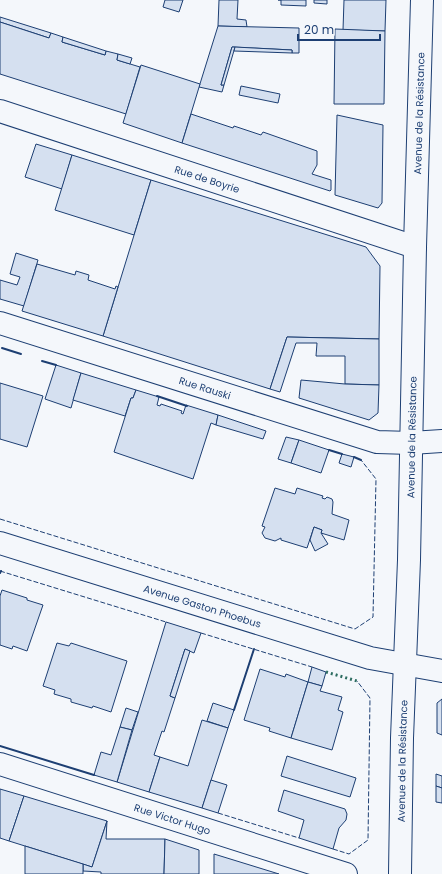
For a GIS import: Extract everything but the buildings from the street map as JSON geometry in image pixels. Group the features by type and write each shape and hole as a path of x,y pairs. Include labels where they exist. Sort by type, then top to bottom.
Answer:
{"street":[{"name":"Avenue de la Résistance","path":"400,874 422,0"},
{"name":"Rue de Boyrie","path":"0,111 415,247"},
{"name":"Rue Rauski","path":"0,323 377,442 411,443 442,441"},
{"name":"Avenue Gaston Phoebus","path":"0,543 370,658 442,671"},
{"name":"Rue Victor Hugo","path":"0,764 346,874"}],"hedge":[{"path":"326,672 357,681"}],"fence":[{"path":"0,519 355,629 373,617 376,479 361,460"},
{"path":"0,571 166,622"},
{"path":"201,633 312,667"},
{"path":"333,849 349,854 368,840 370,698 357,681"},
{"path":"218,813 299,838"}],"wall":[{"path":"2,348 21,354"},
{"path":"42,361 56,365"},
{"path":"157,396 187,406"},
{"path":"329,450 342,454"},
{"path":"354,457 361,460"},
{"path":"234,710 254,649"},
{"path":"0,746 94,775"}]}
